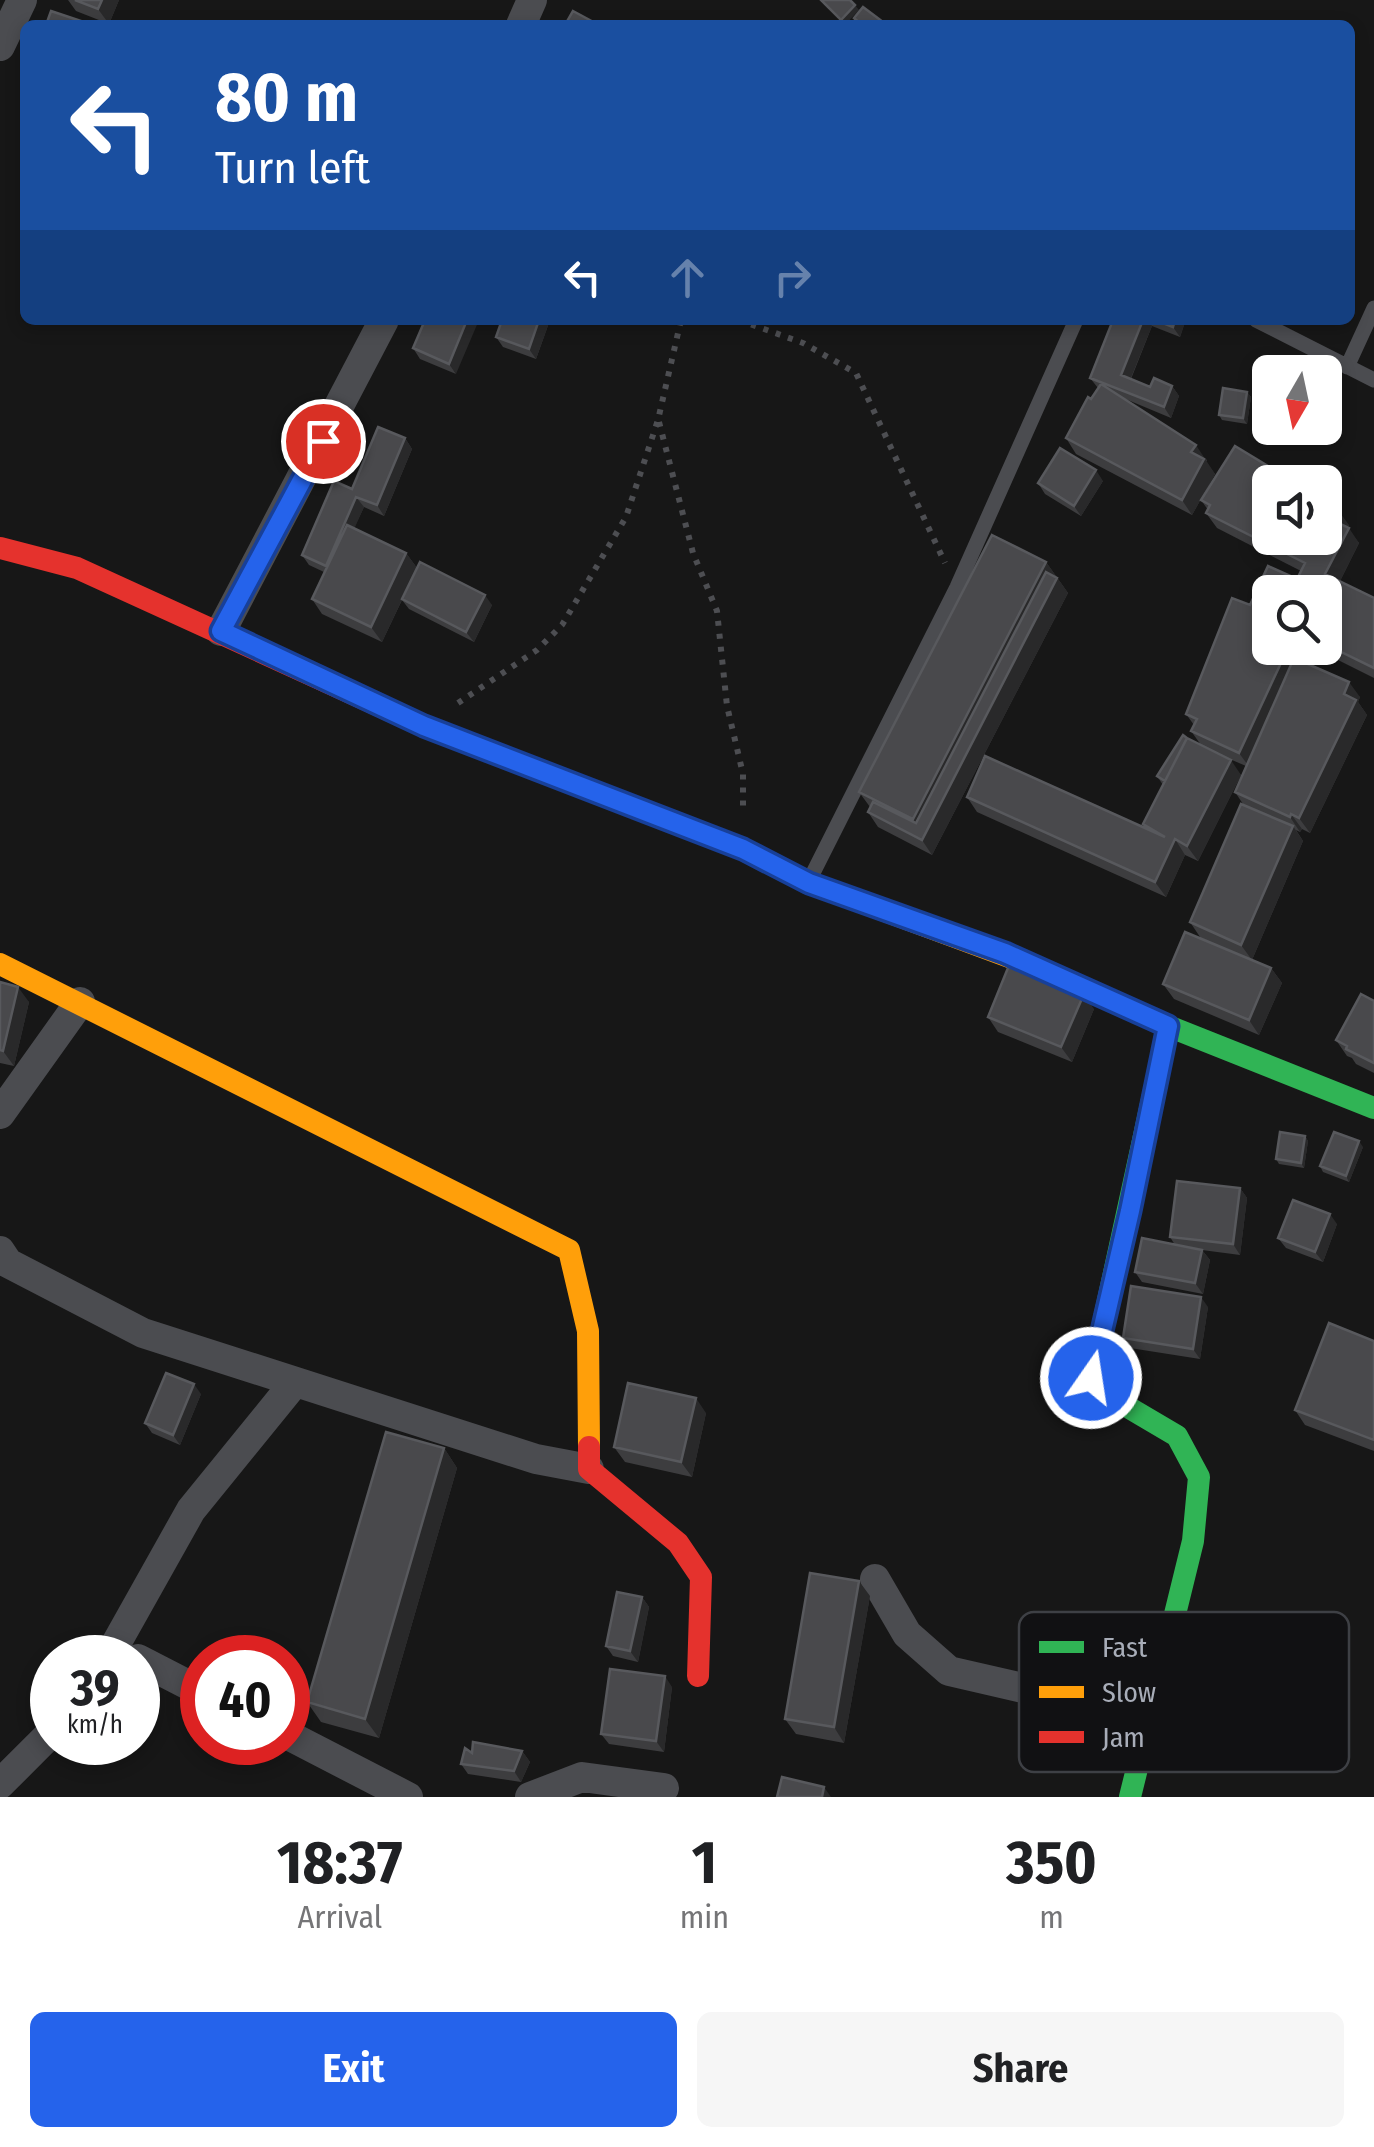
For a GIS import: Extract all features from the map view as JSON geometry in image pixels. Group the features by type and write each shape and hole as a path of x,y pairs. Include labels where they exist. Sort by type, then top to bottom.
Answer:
{"street":[{"path":"0,46 22,0"},
{"path":"221,631 381,325"},
{"path":"0,548 77,568 424,726 743,849 809,883 1005,953 1168,1026 1374,1108"},
{"path":"0,964 569,1250 588,1331 589,1469"},
{"path":"0,1114 80,1002"},
{"path":"1168,1026 1091,1378 1104,1393 1178,1436 1198,1477 1193,1541 1175,1612"},
{"path":"0,1252 8,1262 142,1333 536,1459 589,1469 678,1543 701,1576 698,1676"},
{"path":"134,1635 191,1510 295,1382"},
{"path":"876,1579 906,1634 949,1671 1019,1687"},
{"path":"310,1746 408,1797"},
{"path":"0,1784 30,1754"},
{"path":"1130,1797 1136,1772"},
{"path":"530,1797 582,1778 664,1788"}],"lane":[{"path":"1347,368 1374,308"},
{"path":"809,883 957,587 1074,325"},
{"path":"1265,325 1374,380"}],"path":[{"path":"424,726 536,650 562,625 626,518 658,420 680,325"},
{"path":"753,325 803,343 856,373 957,587"},
{"path":"658,420 694,552 716,611 727,706 743,774 743,849"}],"building":[{"path":"75,0 102,0 98,9"},
{"path":"821,0 850,0 855,5 841,20"},
{"path":"863,7 880,20 856,20"},
{"path":"51,11 78,20 48,20"},
{"path":"573,11 590,20 568,20"},
{"path":"423,325 465,325 449,364 413,348"},
{"path":"500,325 537,325 529,349 496,337"},
{"path":"1111,325 1141,325 1121,375 1150,387 1154,378 1172,386 1164,407 1090,378"},
{"path":"1101,384 1196,445 1191,452 1204,459 1182,500 1066,438 1088,397 1091,399"},
{"path":"1223,388 1247,392 1243,418 1219,415"},
{"path":"378,427 405,438 377,505 356,497 326,566 302,555 334,481 352,489"},
{"path":"1235,446 1266,465 1252,465 1252,536 1206,513 1210,505 1201,500"},
{"path":"1060,448 1096,470 1074,506 1038,483"},
{"path":"347,525 406,553 371,627 312,599"},
{"path":"992,535 1046,562 913,819 859,792"},
{"path":"1289,555 1335,555 1327,575 1299,575 1305,563"},
{"path":"420,562 485,595 466,632 402,599"},
{"path":"1268,566 1288,575 1264,575"},
{"path":"1046,572 1057,578 922,840 868,812 873,802 916,823"},
{"path":"1342,582 1374,598 1374,668 1342,652"},
{"path":"1232,598 1250,605 1252,601 1252,665 1280,665 1239,753 1191,731 1197,719 1186,714"},
{"path":"1291,665 1310,665 1349,682 1344,694 1356,700 1299,818 1235,792"},
{"path":"1183,735 1187,738 1165,781 1157,776"},
{"path":"1187,738 1231,760 1187,846 1175,839 1155,882 967,797 985,756 1165,837 1143,824"},
{"path":"1241,804 1293,826 1241,945 1190,922"},
{"path":"1185,932 1271,968 1249,1020 1163,984"},
{"path":"1010,963 1084,994 1061,1047 988,1017"},
{"path":"0,982 18,987 3,1051 0,1050"},
{"path":"1361,994 1374,1001 1374,1063 1336,1040"},
{"path":"1280,1132 1305,1136 1301,1163 1276,1159"},
{"path":"1334,1132 1359,1141 1346,1176 1320,1166"},
{"path":"1177,1181 1240,1188 1233,1244 1170,1237"},
{"path":"1293,1200 1330,1214 1315,1252 1278,1238"},
{"path":"1142,1238 1202,1250 1195,1283 1135,1272"},
{"path":"1131,1286 1201,1297 1193,1349 1123,1338"},
{"path":"1329,1323 1374,1341 1374,1440 1295,1410"},
{"path":"166,1373 194,1384 173,1435 145,1423"},
{"path":"628,1383 696,1398 681,1462 614,1447"},
{"path":"386,1432 444,1448 365,1719 310,1703 310,1692"},
{"path":"810,1573 859,1581 834,1727 785,1719"},
{"path":"617,1592 642,1597 630,1651 606,1646"},
{"path":"610,1669 665,1676 656,1741 601,1734"},
{"path":"473,1742 522,1751 514,1771 461,1764 465,1748 472,1753"},
{"path":"782,1777 824,1787 822,1797 777,1797"}],"traffic: fast":[{"path":"1036,967 1168,1026 1374,1108"},
{"path":"1168,1026 1091,1378 1104,1393 1177,1436 1199,1477 1193,1541 1176,1612"},
{"path":"1130,1797 1136,1772"}],"traffic: slow":[{"path":"423,726 743,849 809,883 1036,967"},
{"path":"0,964 569,1250 588,1331 589,1447"}],"traffic: jam":[{"path":"0,548 77,568 423,726"},
{"path":"589,1447 589,1469 678,1543 701,1577 698,1676"}],"route":[{"path":"323,441 221,631 424,726 743,849 809,883 1005,953 1168,1026 1091,1378"}]}
